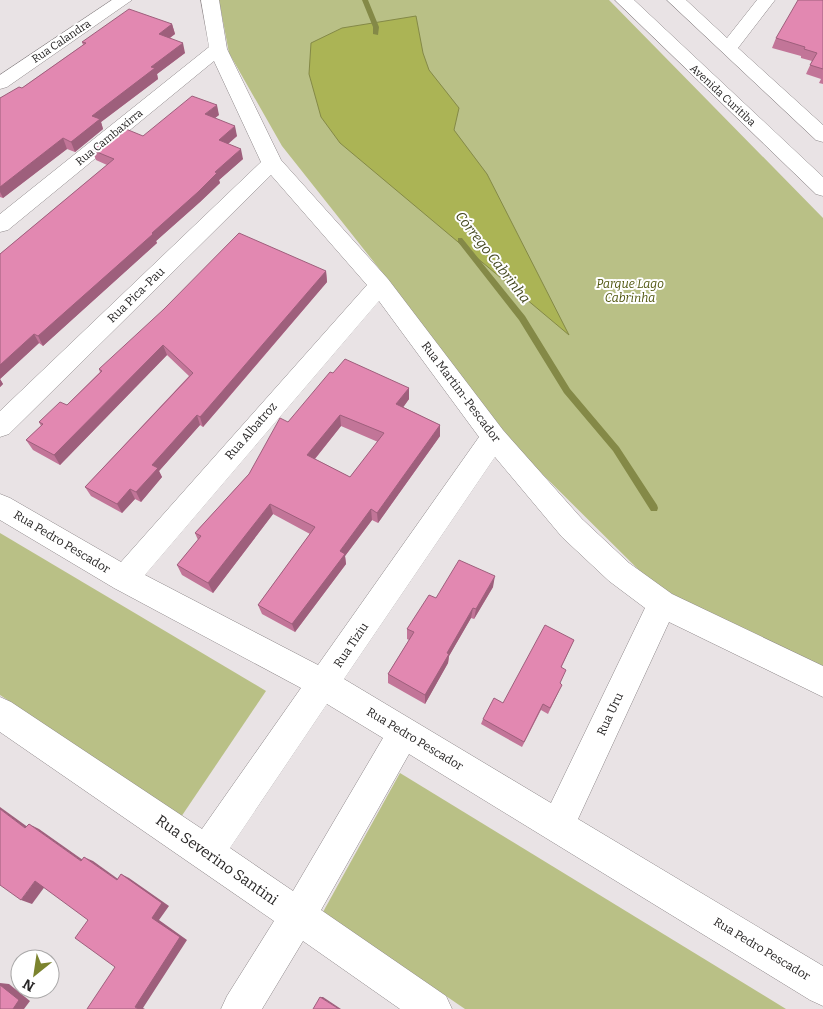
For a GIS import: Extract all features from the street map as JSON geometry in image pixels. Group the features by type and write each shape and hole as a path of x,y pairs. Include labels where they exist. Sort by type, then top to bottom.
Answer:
{"street":[{"name":"Rua Calandra","path":"0,83 123,0"},
{"name":"Rua Martim-Pescador","path":"210,0 218,49 272,163 380,285 494,437 572,528 619,572 662,604 823,682"},
{"name":"Avenida Curitiba","path":"624,0 823,189"},
{"path":"676,0 823,136"},
{"path":"729,48 766,0"},
{"name":"Rua Cambaxirra","path":"0,225 218,49"},
{"name":"Rua Pica-Pau","path":"0,427 272,163"},
{"name":"Rua Albatroz","path":"124,580 380,285"},
{"name":"Rua Tiziu","path":"206,852 494,437"},
{"name":"Rua Pedro Pescador","path":"0,506 124,580 324,684 823,986"},
{"name":"Rua Uru","path":"558,825 662,604"},
{"name":"Rua Severino Santini","path":"0,712 433,1009"},
{"path":"240,1009 298,916 404,732"}],"green space":[{"name":"Parque Lago Cabrinha","path":"219,0 609,0 823,218 823,673 663,594 497,429 385,276 282,146 229,53"},
{"path":"0,533 266,691 181,817 0,695"},
{"path":"400,773 786,1009 465,1009 323,912"}],"water":[{"path":"416,16 423,53 429,70 459,108 454,130 487,174 569,335 340,143 321,117 309,74 311,43 342,28"}],"building":[{"path":"798,0 823,0 823,69 810,65 817,53 804,49 805,47 776,38"},
{"path":"129,9 172,24 159,34 183,43 151,67 155,68 92,116 100,119 71,142 63,138 0,187 0,98 19,87 22,88 86,43 82,42"},
{"path":"192,96 217,105 205,114 235,126 219,140 241,149 215,172 217,173 153,234 38,336 34,334 0,365 0,254 114,159 92,150 121,127 143,136"},
{"path":"239,233 326,271 200,417 197,415 152,465 158,468 136,492 130,489 117,504 85,487 193,373 163,345 54,455 26,440 43,424 39,422 60,402 67,405 102,371 99,369 164,309"},
{"path":"345,359 409,388 396,404 440,425 377,513 371,509 340,551 345,554 292,624 258,605 315,527 270,504 208,583 177,565 201,536 195,533 249,474 280,418 288,422 330,372 333,373","holes":["340,415 384,433 350,477 307,455"]},
{"path":"459,560 495,576 476,609 473,608 425,695 388,674 414,632 407,629 429,595 436,598"},
{"path":"545,625 574,640 561,667 566,670 560,683 562,685 550,708 543,704 524,742 483,719 494,698 503,703"},
{"path":"0,809 25,828 29,824 81,861 84,857 117,880 121,874 162,903 152,918 180,937 135,1007 138,1009 87,1009 115,967 75,938 88,920 35,881 21,900 0,885"},
{"path":"0,985 10,993 10,999 19,1000 13,1009 0,1009"},
{"path":"320,997 339,1009 313,1009"}],"waterway":[{"name":"Córrego Cabrinha","path":"365,0 376,27 376,34"},
{"name":"Córrego Cabrinha","path":"460,240 522,318 567,391 616,449 654,508"}]}
